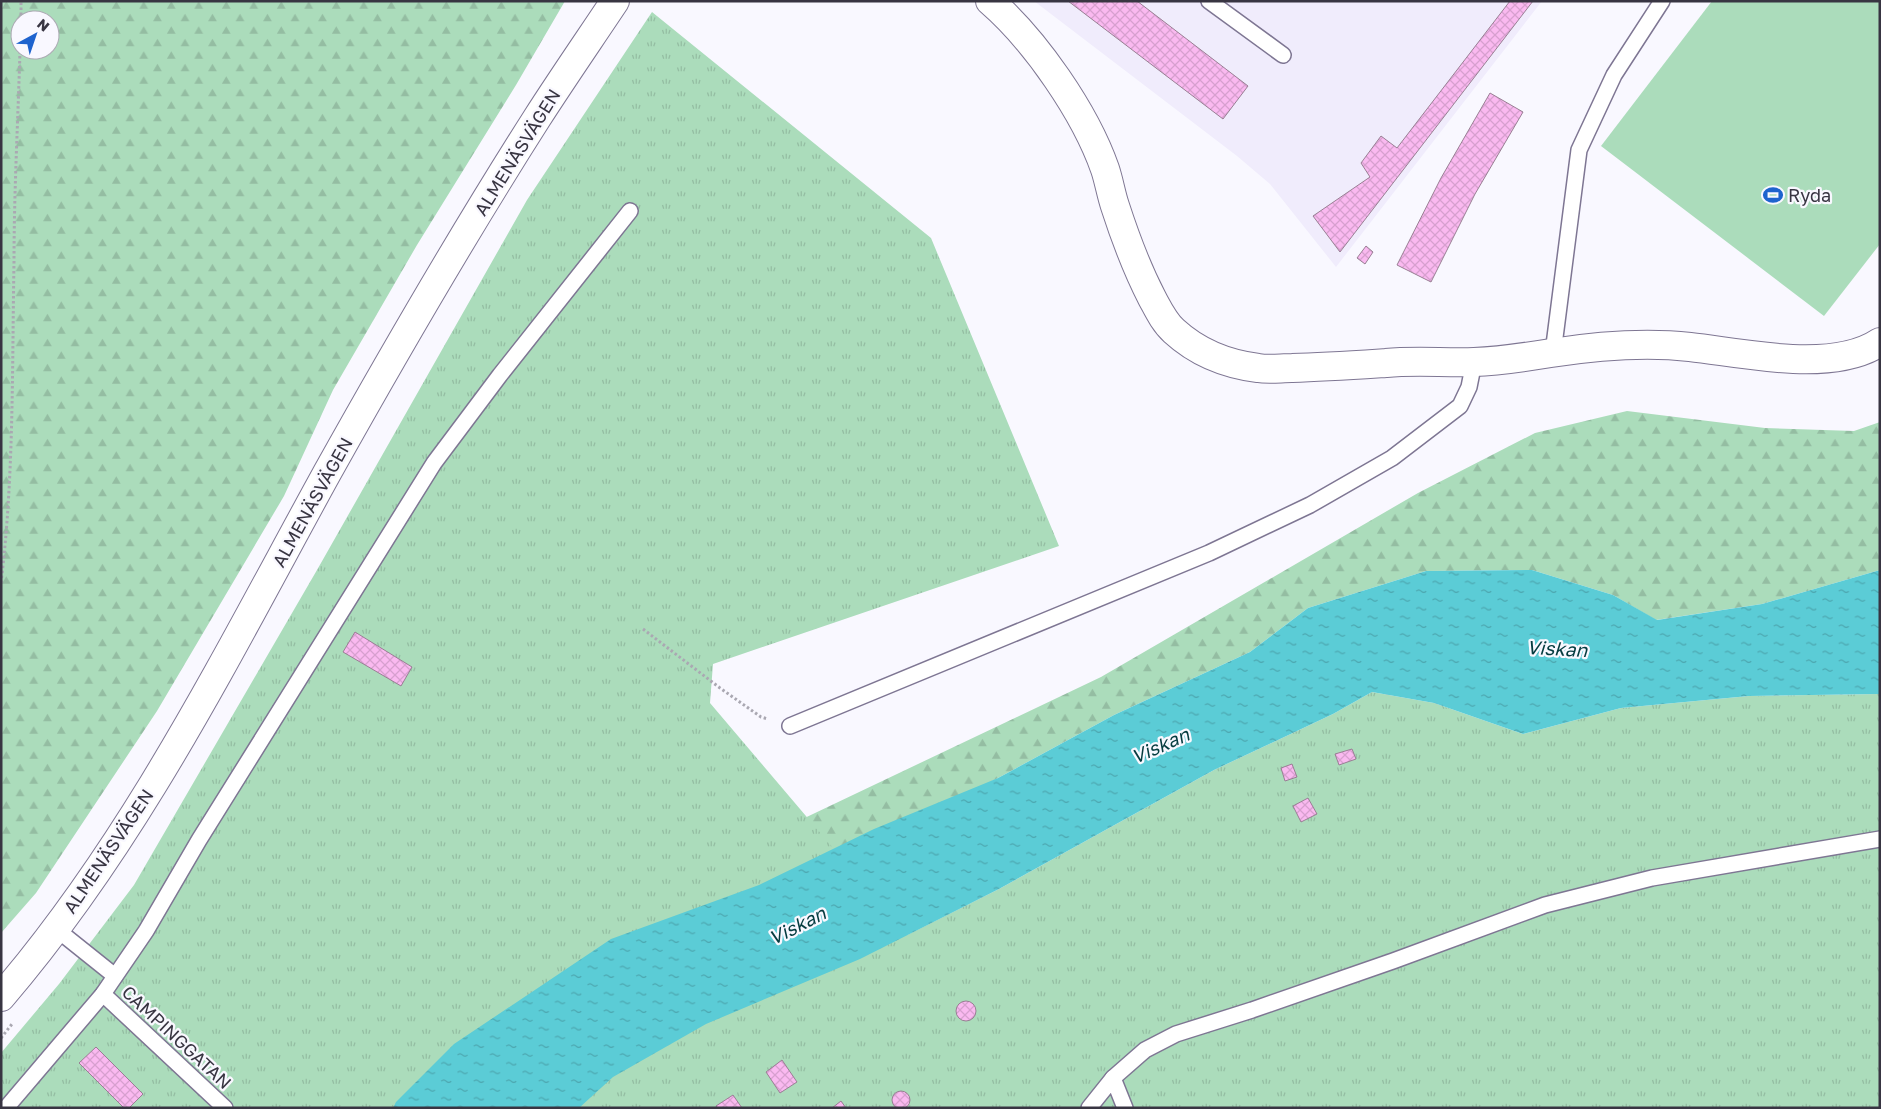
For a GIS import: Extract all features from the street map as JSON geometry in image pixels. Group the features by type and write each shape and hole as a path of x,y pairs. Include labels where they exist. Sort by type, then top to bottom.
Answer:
{"street":[{"name":"ALMENÄSVÄGEN","path":"1,996 25,969 111,852 184,734 355,423 444,268 538,116 616,1"},
{"path":"990,1 1010,18 1033,46 1081,116 1094,140 1105,168 1116,208 1142,280 1158,310 1171,329 1190,344 1223,361 1260,368 1334,367 1406,361 1474,362 1528,357 1552,352 1658,345 1804,359 1857,354 1880,342"}],"lane":[{"path":"1209,1 1283,55"},
{"path":"1552,352 1579,150 1614,75 1662,1"},
{"path":"6,1108 103,994 146,931 199,840 434,462 630,211"},
{"path":"790,726 1209,553 1310,505 1392,458 1460,406 1469,387 1474,362"},
{"path":"1089,1108 1113,1078 1145,1050 1176,1034 1393,961 1545,905 1652,878 1880,839"},
{"path":"55,928 115,976"},
{"name":"CAMPINGGATAN","path":"103,994 225,1108"},
{"path":"1113,1078 1125,1108"}],"path":[{"path":"1,584 6,543 12,390 14,238 20,60"},
{"path":"643,629 720,688 761,716 790,726"}],"shaded area":[{"path":"1034,1 1542,1 1336,267 1270,184 1237,156"}],"green space":[{"path":"1,1 565,1 516,85 417,245 333,390 284,496 157,711 36,893 1,933"},
{"name":"Ryda","path":"1712,1 1880,1 1880,244 1824,316 1601,146"},
{"path":"652,12 931,238 1059,546 713,664 710,703 907,935 999,889 1214,770 1333,714 1372,692 1434,703 1523,734 1621,708 1749,696 1880,694 1880,1108 1,1108 1,1053 59,984 134,885 317,570 527,200"},
{"path":"1627,411 1765,428 1854,431 1880,422 1880,570 1762,604 1656,620 1613,595 1532,570 1426,571 1308,608 1250,652 1114,715 998,778 370,1108 714,861 1101,677 1418,493 1535,433"}],"water":[{"name":"Viskan","path":"1532,570 1613,595 1657,620 1762,604 1880,570 1880,694 1749,696 1621,708 1523,734 1434,703 1372,692 1333,714 1214,770 999,889 860,959 706,1024 613,1077 579,1108 393,1108 396,1102 454,1044 611,939 759,885 874,829 998,778 1114,715 1250,652 1308,608 1426,571"}],"building":[{"path":"1068,1 1137,1 1248,86 1223,119"},
{"path":"1510,1 1533,1 1340,252 1313,216 1370,177 1361,163 1381,136 1397,148"},
{"path":"1490,93 1523,112 1475,194 1431,282 1397,265 1441,178"},
{"path":"1366,246 1373,252 1365,264 1357,258"},
{"path":"355,632 412,667 401,686 343,652"},
{"path":"1352,749 1356,759 1339,765 1335,754"},
{"path":"1292,764 1297,777 1285,781 1281,768"},
{"path":"1308,798 1317,814 1301,822 1293,806"},
{"path":"966,1001 973,1004 976,1011 973,1018 966,1021 959,1018 956,1011 959,1004"},
{"path":"96,1047 143,1094 129,1108 124,1108 79,1063"},
{"path":"782,1060 797,1082 780,1093 766,1072"},
{"path":"901,1091 908,1093 910,1100 908,1107 901,1109 894,1107 892,1100 894,1093"},
{"path":"733,1095 742,1108 717,1108 716,1106"},
{"path":"841,1101 846,1108 832,1108"}],"place":[{"name":"Ryda","path":"1773,195"}]}
